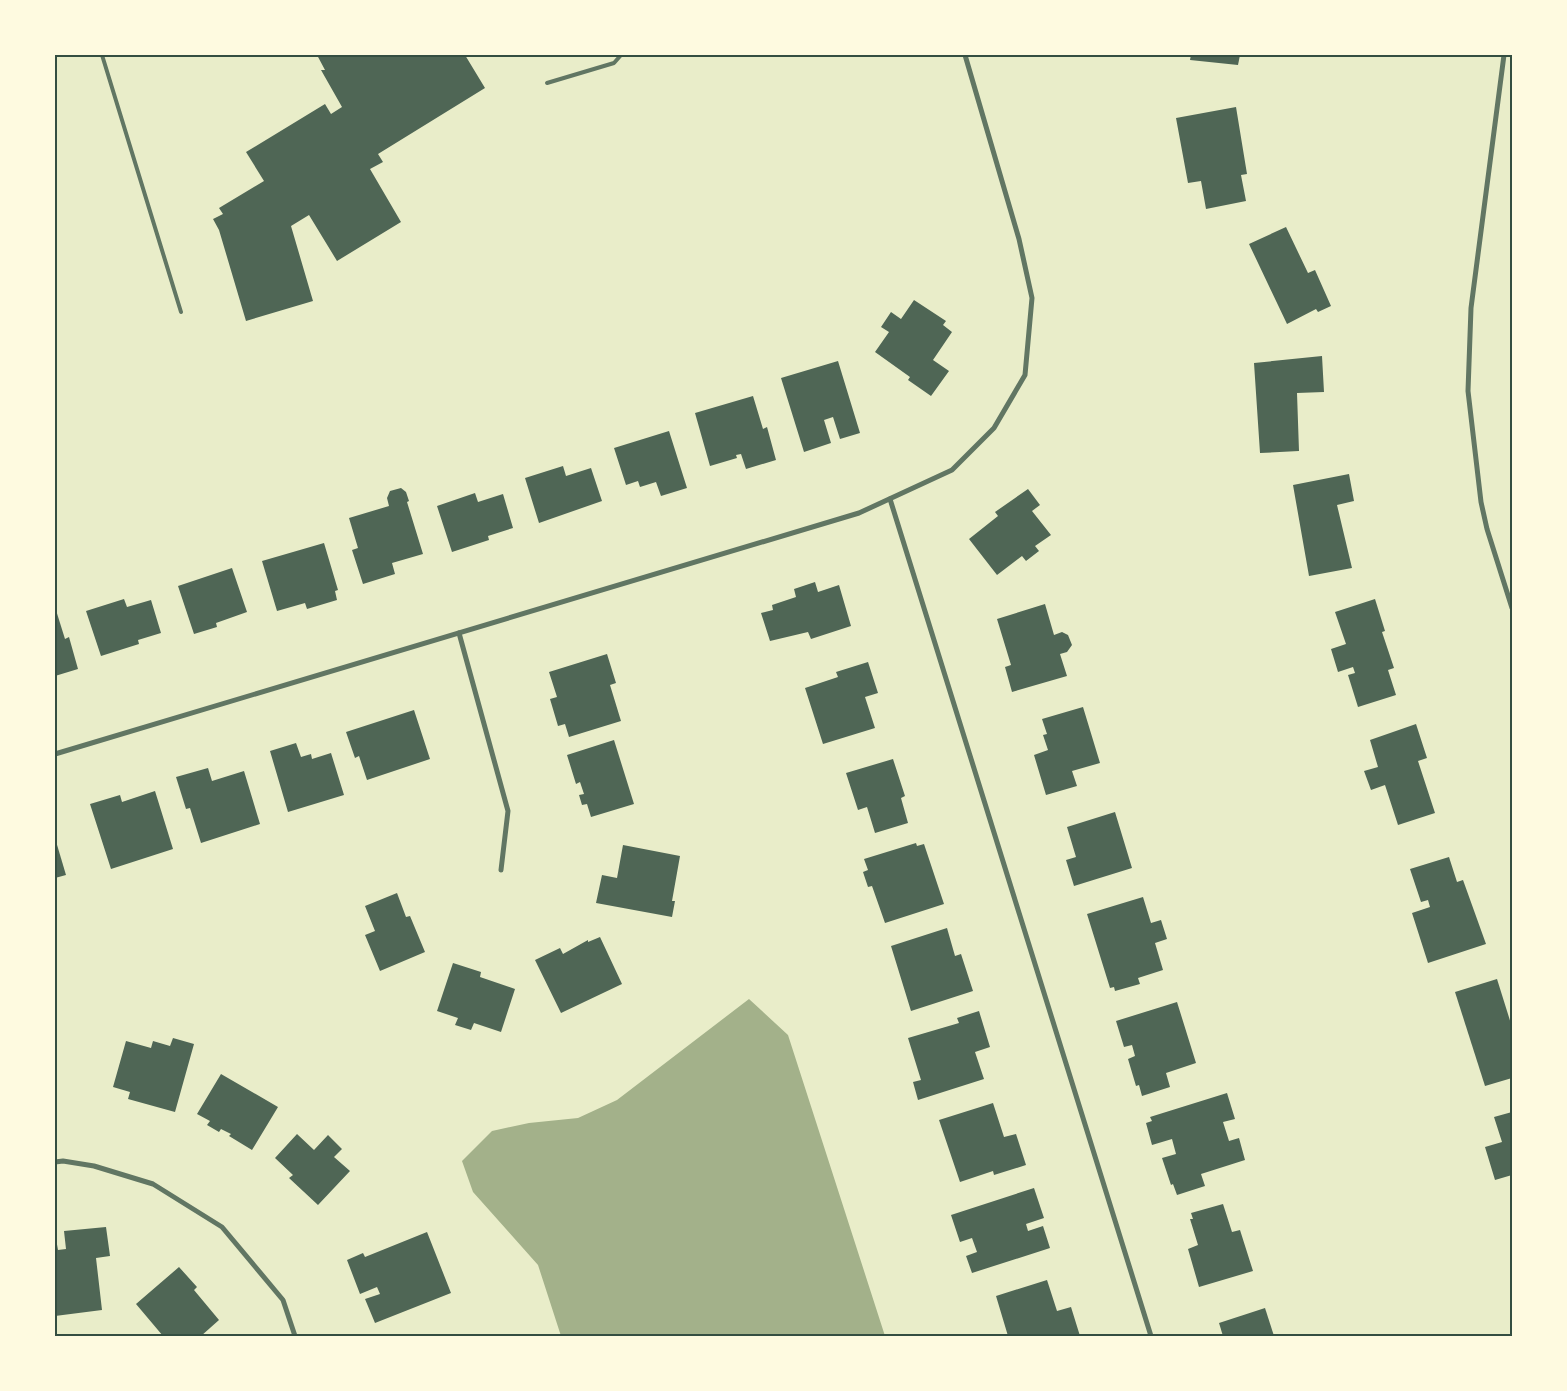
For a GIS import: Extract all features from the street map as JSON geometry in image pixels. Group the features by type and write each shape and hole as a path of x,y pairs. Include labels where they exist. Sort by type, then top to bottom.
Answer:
{"street":[{"path":"55,754 859,513 952,470 994,428 1025,375 1032,298 1019,239 965,55"},
{"path":"1504,55 1471,308 1468,391 1481,502 1487,529 1512,608"},
{"path":"890,499 1151,1336"},
{"path":"459,633 508,811 501,870"},
{"path":"55,1162 63,1160 94,1166 153,1184 222,1227 283,1300 295,1336"}],"lane":[{"path":"102,55 181,312"},
{"path":"547,83 614,62 621,55"}],"shaded area":[{"path":"749,999 788,1035 885,1336 561,1336 538,1265 473,1192 462,1161 492,1131 529,1123 578,1118 617,1100"}],"building":[{"path":"317,55 465,55 485,88 378,154 383,162 370,169 401,222 337,261 309,215 291,226 313,301 246,321 219,230 213,219 223,214 219,208 264,181 246,152 325,104 331,114 342,107 321,70 325,70"},
{"path":"1191,55 1240,55 1238,65 1190,60"},
{"path":"1236,107 1247,174 1241,175 1246,201 1206,209 1201,181 1188,183 1176,118"},
{"path":"1286,227 1308,273 1315,270 1331,306 1318,312 1316,309 1287,324 1249,244"},
{"path":"914,300 946,321 943,325 952,332 933,360 949,371 931,396 908,380 910,377 875,352 889,332 881,327 891,312 901,319"},
{"path":"1322,356 1324,392 1297,393 1299,451 1260,453 1254,363"},
{"path":"838,361 860,433 840,439 833,417 824,420 831,443 804,452 781,378"},
{"path":"753,396 763,429 767,427 776,460 746,469 741,454 736,455 737,458 710,466 695,413"},
{"path":"669,431 687,488 661,496 656,482 640,487 638,481 626,485 614,448"},
{"path":"563,466 566,476 591,468 602,501 539,523 525,478"},
{"path":"1349,474 1354,501 1337,505 1352,568 1309,576 1293,485"},
{"path":"401,488 406,492 409,501 407,502 423,554 392,563 395,574 363,584 352,550 358,548 349,518 389,506 387,498 390,491"},
{"path":"1028,489 1040,505 1032,511 1051,535 1035,546 1039,551 1026,561 1022,556 997,575 969,539 998,516 995,512"},
{"path":"475,493 478,502 503,494 513,528 488,536 489,540 452,552 437,506"},
{"path":"324,543 338,590 335,591 337,600 307,609 305,603 277,611 262,561"},
{"path":"232,568 247,612 216,623 217,627 194,634 178,586"},
{"path":"815,582 818,592 839,585 851,626 811,639 808,632 770,641 761,613 773,610 772,605 796,597 794,589"},
{"path":"124,599 127,607 151,600 161,633 138,640 139,644 101,656 86,611"},
{"path":"1375,599 1385,631 1382,632 1394,668 1388,670 1396,695 1358,707 1348,675 1355,673 1353,667 1338,672 1331,649 1346,644 1335,612"},
{"path":"1045,604 1054,635 1062,632 1068,635 1072,645 1067,652 1060,654 1067,676 1012,692 1005,667 1011,665 997,619"},
{"path":"55,607 65,639 69,637 78,669 55,676"},
{"path":"607,654 616,683 610,685 621,721 569,737 565,724 558,726 550,699 557,697 549,672"},
{"path":"868,662 878,693 865,697 875,728 823,744 805,688 838,677 836,672"},
{"path":"1083,707 1100,763 1072,771 1077,786 1046,795 1034,755 1048,750 1043,735 1047,734 1042,719"},
{"path":"414,710 430,759 367,780 359,756 355,758 346,732"},
{"path":"1416,724 1427,758 1418,761 1435,813 1398,825 1385,785 1371,790 1364,771 1378,767 1370,740"},
{"path":"614,740 634,804 591,817 587,804 582,805 579,795 584,794 580,782 576,784 567,755"},
{"path":"296,743 301,757 311,754 312,759 331,753 344,795 288,812 270,751"},
{"path":"893,759 905,796 901,798 908,823 875,833 867,807 858,810 846,773"},
{"path":"208,768 212,781 244,771 260,824 201,843 190,808 186,809 176,777"},
{"path":"155,791 173,849 111,869 90,804 120,795 122,802"},
{"path":"1115,812 1132,868 1074,886 1066,860 1076,857 1067,827"},
{"path":"55,838 66,875 55,878"},
{"path":"916,843 917,846 924,844 944,904 885,923 872,886 868,887 863,872 868,870 864,859"},
{"path":"623,845 680,856 672,901 675,901 672,917 596,903 602,875 617,878"},
{"path":"1449,857 1457,882 1463,880 1486,944 1428,963 1412,913 1430,907 1428,900 1421,902 1410,869"},
{"path":"397,893 406,917 410,916 425,952 380,971 365,935 375,931 365,906"},
{"path":"1143,897 1151,923 1161,920 1167,939 1155,943 1163,970 1138,978 1140,984 1115,991 1114,987 1110,988 1087,914"},
{"path":"947,928 955,956 961,954 973,991 911,1011 891,946"},
{"path":"600,937 622,984 561,1013 535,960 560,948 563,954 588,940 588,942"},
{"path":"453,963 481,972 480,977 515,989 501,1032 474,1023 471,1030 455,1025 458,1018 437,1011"},
{"path":"1497,979 1512,1027 1512,1078 1485,1086 1455,992"},
{"path":"1177,1002 1196,1063 1166,1073 1170,1087 1142,1096 1139,1085 1136,1086 1128,1059 1135,1056 1132,1045 1124,1047 1116,1021"},
{"path":"979,1011 990,1047 975,1052 984,1079 918,1100 913,1082 921,1080 908,1038 959,1023 957,1018"},
{"path":"173,1038 194,1044 175,1112 128,1099 130,1092 113,1087 126,1041 151,1048 153,1041 170,1046"},
{"path":"221,1074 278,1107 252,1150 229,1136 231,1134 221,1129 219,1132 207,1125 210,1121 197,1114"},
{"path":"1227,1093 1235,1119 1223,1122 1229,1141 1239,1138 1245,1160 1201,1174 1205,1186 1177,1195 1173,1184 1171,1185 1162,1158 1176,1154 1172,1139 1152,1145 1146,1123 1152,1121 1150,1117"},
{"path":"993,1103 1004,1137 1016,1134 1026,1165 994,1175 993,1171 960,1182 939,1120"},
{"path":"1512,1112 1512,1175 1495,1180 1485,1147 1502,1142 1494,1117"},
{"path":"297,1134 314,1150 328,1135 342,1149 334,1157 350,1171 318,1205 289,1178 293,1175 275,1158"},
{"path":"1034,1188 1044,1218 1026,1224 1028,1231 1043,1226 1050,1248 972,1273 966,1256 977,1252 972,1238 960,1242 951,1215"},
{"path":"1223,1204 1232,1232 1240,1230 1253,1271 1199,1287 1188,1249 1198,1245 1190,1219 1193,1219 1191,1213"},
{"path":"106,1227 110,1256 96,1258 102,1310 55,1316 55,1233 58,1250 66,1249 64,1231"},
{"path":"427,1232 451,1293 375,1323 365,1299 380,1294 377,1287 360,1294 347,1260 363,1253 365,1257"},
{"path":"179,1267 197,1287 194,1290 219,1320 201,1336 163,1336 136,1304"},
{"path":"1047,1280 1057,1311 1071,1307 1080,1336 1008,1336 996,1296"},
{"path":"1265,1308 1274,1336 1223,1336 1219,1323"}]}
